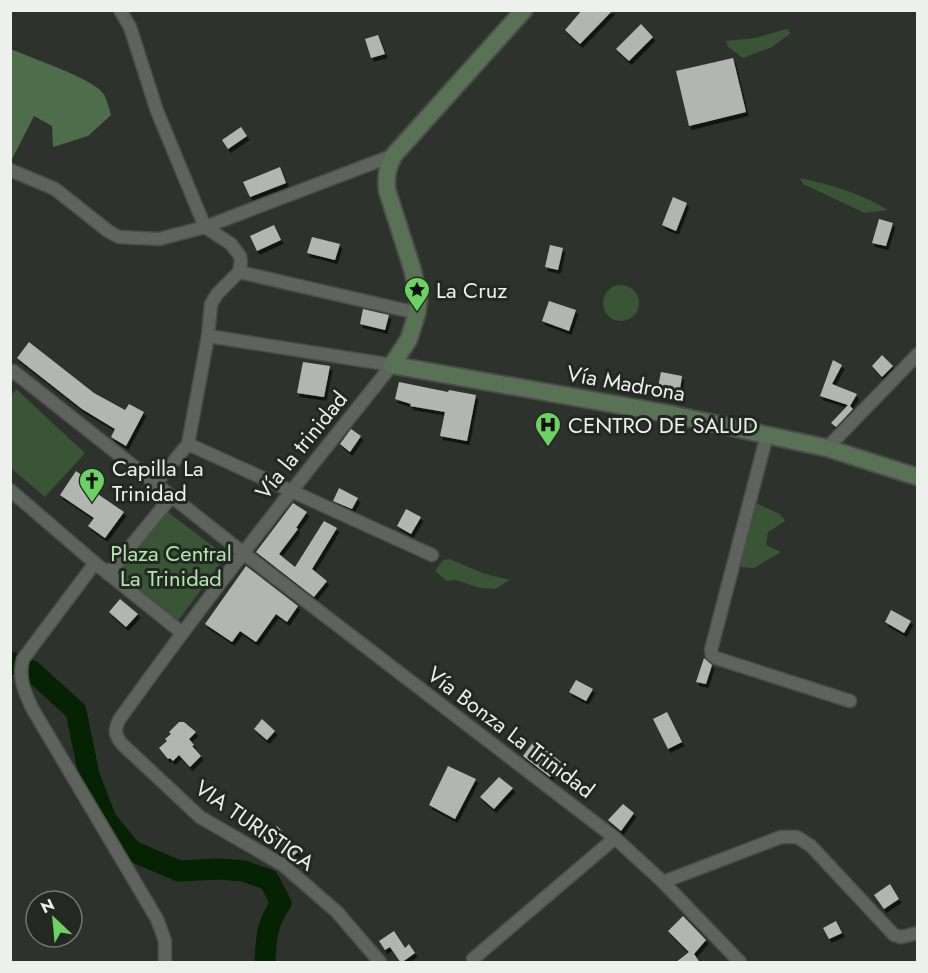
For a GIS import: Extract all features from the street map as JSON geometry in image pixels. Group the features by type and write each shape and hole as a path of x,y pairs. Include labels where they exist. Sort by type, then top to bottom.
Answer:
{"street":[{"path":"120,10 130,27 157,111 205,227 237,250 241,262 239,272 213,298 211,304 208,336 188,444 156,483"},
{"path":"208,336 393,365 409,339 417,313 417,283 387,190 388,165 394,154 524,10"},
{"path":"10,170 55,189 118,237 159,239 205,227 394,154"},
{"path":"239,272 417,313"},
{"path":"826,448 918,354"},
{"name":"Vía Madrona","path":"393,365 670,414 826,448 918,477"},
{"name":"Vía la trinidad","path":"182,632 242,552 393,365"},
{"name":"Vía Bonza La Trinidad","path":"10,374 12,371 242,552 615,838 663,882 740,963"},
{"path":"767,435 711,650 712,655 850,701"},
{"path":"188,444 432,555"},
{"path":"10,490 108,574 182,632"},
{"path":"108,574 172,496"},
{"path":"95,563 22,665 23,689 157,920 165,941 165,963"},
{"name":"VIA TURISTICA","path":"182,632 119,720 114,730 117,738 200,817 283,865 337,912 380,963"},
{"path":"663,882 781,837 797,837 811,846 894,935 901,937 918,933"},
{"path":"473,960 615,838"}],"green space":[{"path":"787,29 791,33 772,47 743,58 728,47 726,41 755,38"},
{"path":"11,49 97,87 104,95 111,115 88,136 53,147 52,126 34,116 11,161"},
{"path":"800,178 846,190 888,210 865,213 803,184"},
{"path":"621,285 634,290 639,303 634,316 621,321 608,316 603,303 608,290"},
{"path":"16,389 85,453 45,497 11,468 11,396"},
{"path":"758,504 780,514 785,521 768,532 766,545 781,552 754,568 741,567 735,556 747,506"},
{"name":"Plaza Central La Trinidad","path":"165,510 226,556 177,622 115,576"},
{"path":"450,559 485,574 510,580 495,589 480,588 456,580 447,581 435,571 443,560"}],"building":[{"path":"582,10 613,10 580,44 565,30"},
{"path":"641,24 653,37 629,61 616,49"},
{"path":"378,35 385,54 371,58 365,39"},
{"path":"733,58 746,112 689,126 676,71"},
{"path":"241,127 247,136 228,149 222,140"},
{"path":"280,167 286,183 250,197 243,182"},
{"path":"673,197 687,203 676,231 662,225"},
{"path":"879,219 893,223 886,246 872,243"},
{"path":"274,225 281,240 257,251 250,236"},
{"path":"312,237 340,244 335,260 307,253"},
{"path":"550,245 563,248 558,270 545,267"},
{"path":"549,301 576,310 569,331 542,321"},
{"path":"363,309 389,315 385,330 360,324"},
{"path":"29,342 94,393 125,410 129,404 144,412 126,446 111,437 115,429 82,409 17,358"},
{"path":"882,355 893,366 882,377 872,366"},
{"path":"833,360 842,365 832,384 857,394 850,406 853,409 836,427 831,423 848,405 820,396"},
{"path":"303,362 330,366 324,397 297,393"},
{"path":"661,372 682,376 679,396 657,392"},
{"path":"399,382 476,395 467,441 440,436 445,412 410,406 411,404 395,399"},
{"path":"351,429 361,436 350,452 340,444"},
{"name":"Capilla La Trinidad","path":"76,471 87,479 83,484 124,512 105,538 88,526 94,518 60,495"},
{"path":"339,488 358,498 352,509 333,501"},
{"path":"293,503 307,512 296,528 298,529 279,554 295,567 324,521 337,528 312,569 327,581 314,597 256,552"},
{"path":"406,509 421,517 411,534 397,526"},
{"path":"246,566 298,606 287,622 276,614 256,642 240,631 232,642 205,624"},
{"path":"120,599 138,614 126,627 109,612"},
{"path":"891,610 911,621 904,633 885,622"},
{"path":"704,658 712,665 706,684 696,682"},
{"path":"576,680 593,689 586,701 569,692"},
{"path":"667,712 682,742 668,749 653,719"},
{"path":"262,719 275,731 267,740 254,729"},
{"path":"179,722 184,722 196,732 189,739 201,756 190,767 179,755 173,761 168,759 159,748 167,741 165,739 171,734 169,732"},
{"path":"534,741 561,762 550,777 523,756"},
{"path":"448,766 476,779 455,819 429,805"},
{"path":"499,777 513,788 494,809 480,797"},
{"path":"623,804 634,813 621,831 608,820"},
{"path":"277,826 300,850 292,857 269,834"},
{"path":"890,884 899,899 884,909 874,895"},
{"path":"683,916 706,940 694,954 700,963 675,963 689,952 668,931"},
{"path":"836,921 842,933 829,939 823,928"},
{"path":"394,931 405,948 409,944 415,953 401,963 390,947 385,950 379,941"}],"waterway":[{"path":"10,662 32,671 76,711 89,775 106,819 132,851 179,871 219,869 244,871 269,880 281,903 268,931 265,962"}],"place":[{"name":"La Cruz","path":"417,313"},
{"name":"CENTRO DE SALUD","path":"548,448"},
{"name":"Capilla La Trinidad","path":"92,504"}]}
